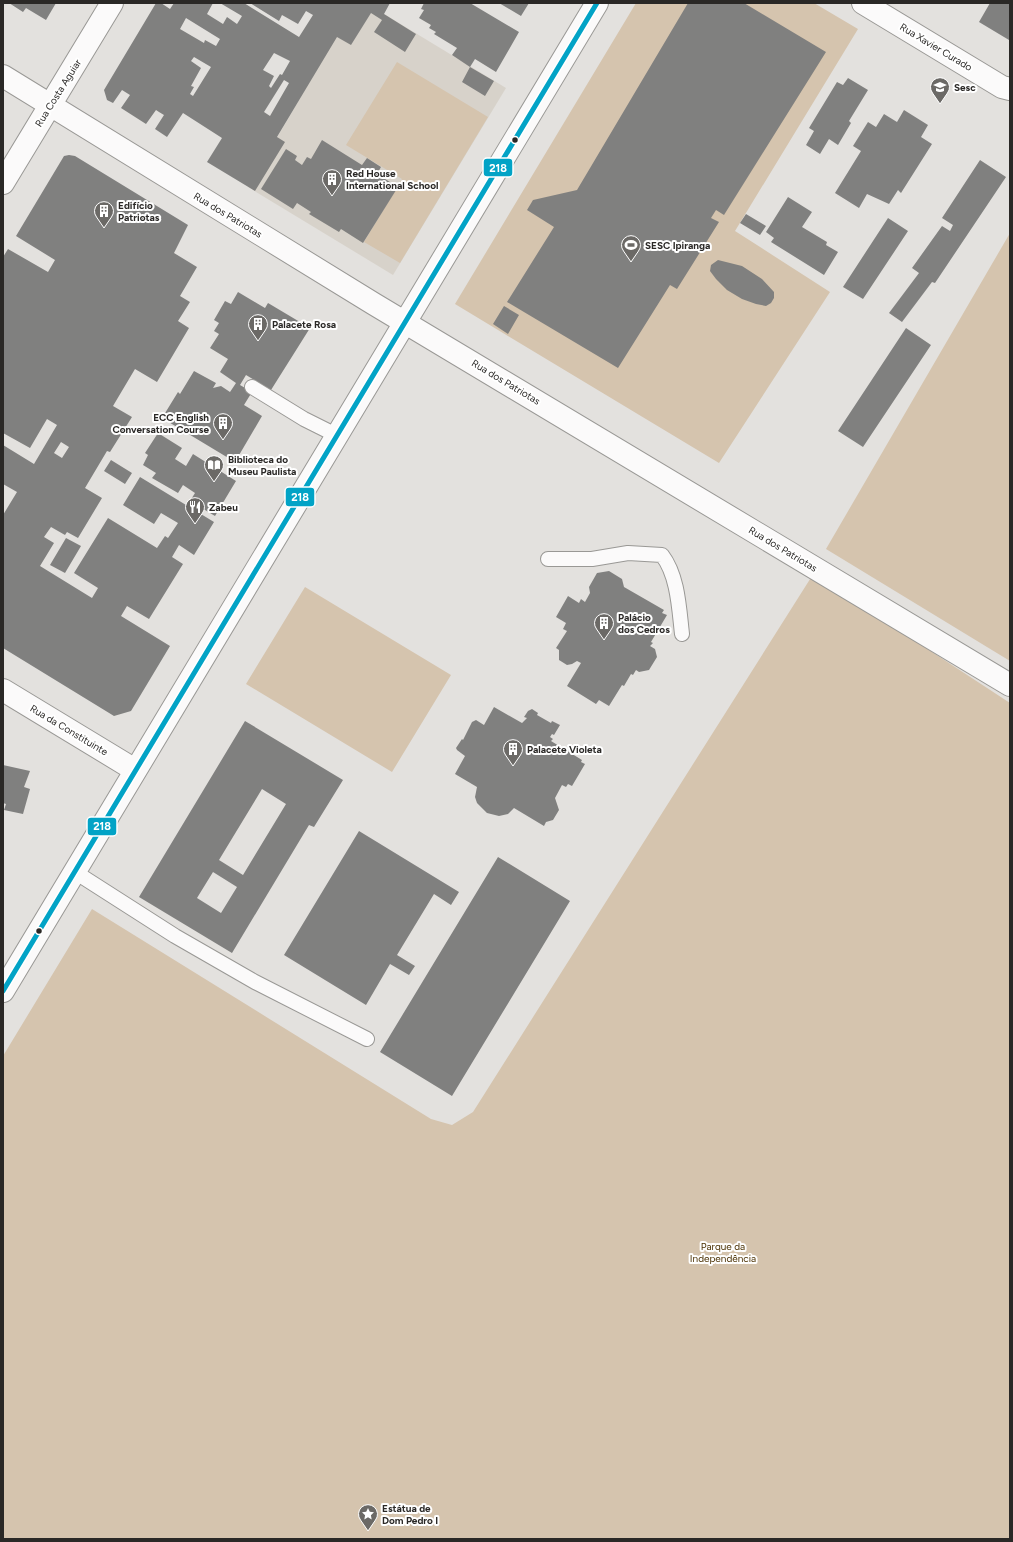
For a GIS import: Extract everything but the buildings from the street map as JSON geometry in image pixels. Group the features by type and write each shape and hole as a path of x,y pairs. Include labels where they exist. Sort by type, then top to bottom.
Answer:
{"main road":[{"name":"Rua Costa Aguiar","path":"3,183 112,3"},
{"path":"3,991 75,872 134,770 596,3"},
{"name":"Rua Xavier Curado","path":"863,3 1002,87 1010,89"},
{"name":"Rua dos Patriotas","path":"3,76 374,304 405,321 1010,686"},
{"name":"Rua da Constituinte","path":"3,690 134,770"}],"lane":[{"path":"252,386 304,419 336,436"},
{"path":"548,559 592,559 628,553 662,555 670,565 673,576 682,634"},
{"path":"75,872 175,936 255,982 367,1039"}],"shaded area":[{"name":"Red House International School","path":"356,3 366,3 506,88 393,275 248,187"}],"green space":[{"name":"SESC Ipiranga","path":"636,3 814,3 858,29 735,231 830,292 719,463 455,304"},
{"path":"397,62 488,117 400,263 364,242 402,179 346,145"},
{"path":"1010,233 1010,661 826,549"},
{"name":"Parque da Independência","path":"812,576 874,614 1010,703 1010,1539 3,1539 3,1056 92,909 431,1119 452,1125 473,1112"},
{"path":"305,587 451,675 392,772 246,684"}],"transit line":[{"name":"218","path":"3,991 597,3"}],"place":[{"name":"Sesc","path":"940,104"},
{"name":"Red House International School","path":"332,196"},
{"name":"Edifício Patriotas","path":"104,228"},
{"name":"SESC Ipiranga","path":"631,262"},
{"name":"Palacete Rosa","path":"258,341"},
{"name":"ECC English Conversation Course","path":"223,440"},
{"name":"Biblioteca do Museu Paulista","path":"214,482"},
{"name":"Zabeu","path":"195,524"},
{"name":"Palácio dos Cedros","path":"604,640"},
{"name":"Palacete Violeta","path":"513,766"},
{"name":"Estátua de Dom Pedro I","path":"368,1531"}]}
